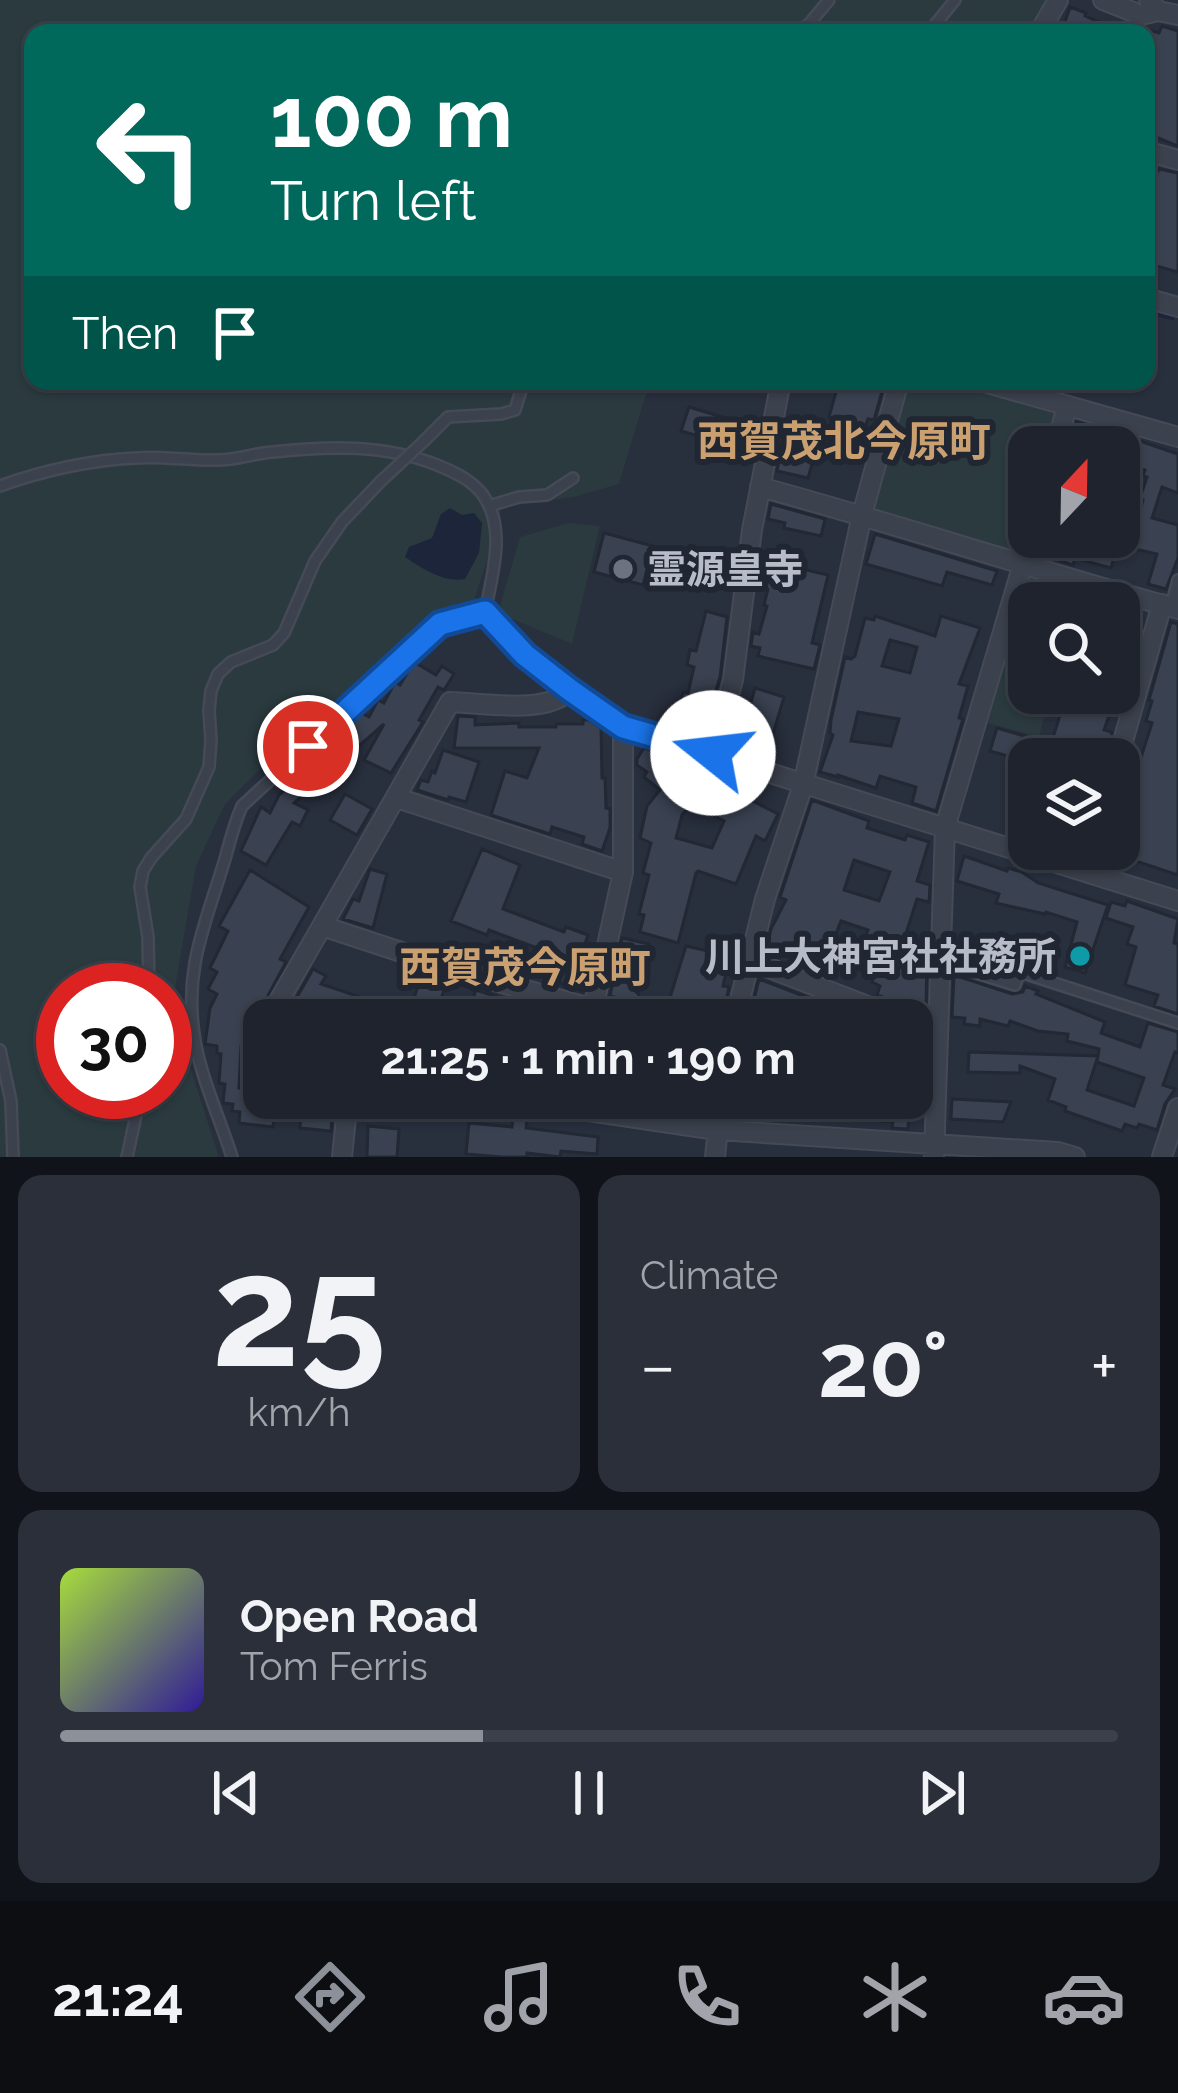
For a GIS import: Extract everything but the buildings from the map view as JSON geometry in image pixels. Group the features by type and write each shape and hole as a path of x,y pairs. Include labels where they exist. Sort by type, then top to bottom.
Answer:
{"street":[{"path":"1103,0 1141,15 1153,5 1178,15"},
{"path":"713,753 733,680 760,487 779,390"},
{"path":"741,999 765,899 803,785 862,514 896,390"},
{"path":"1011,390 1178,436"},
{"path":"1062,426 1067,406"},
{"path":"760,487 1170,607 1125,738"},
{"path":"934,1150 945,828 1025,558"},
{"path":"485,612 525,655 623,727 1178,901"},
{"path":"280,999 451,702 544,705 560,701 570,690"},
{"path":"595,999 622,872 623,727"},
{"path":"397,798 622,872"},
{"path":"322,926 544,999"},
{"path":"751,961 849,999"},
{"path":"933,1032 939,1034"},
{"path":"1162,1157 1178,1108"},
{"path":"342,1157 346,1119"},
{"path":"657,1119 717,1130 934,1150 1058,1152 1075,1157"},
{"path":"715,1157 718,1119"}],"lane":[{"path":"809,24 829,0"},
{"path":"935,24 955,0"},
{"path":"148,963 140,887 143,871 186,819 209,767 208,710 218,674 231,662 273,645 284,633 315,561 343,522 448,417 515,410 521,390"},
{"path":"0,486 134,458 220,460 338,447 377,449 429,462 469,481 489,506 497,545 485,612 440,624 242,806 213,889 191,987 195,1043 232,1157"},
{"path":"489,506 547,495 573,478"},
{"path":"1170,607 1178,580"},
{"path":"941,962 1015,985 1020,972 1178,1023"},
{"path":"0,1049 11,1101 13,1157"},
{"path":"127,1157 135,1119"}],"shaded area":[{"path":"0,0 1046,0 1033,24 24,24 24,390 647,390 619,484 574,497 501,507 496,542 474,600 466,606 437,609 415,639 293,736 225,804 196,866 179,963 36,963 36,1119 192,1119 192,1073 219,1157 0,1157"},
{"path":"903,390 987,390 1053,409 1055,426 1008,426 1008,555 878,515 871,505"},
{"path":"568,523 600,526 572,644 498,613 520,537"},
{"path":"1025,569 1070,582 1021,582"},
{"path":"1008,626 1008,714 1045,714 1039,737 980,721"}],"water":[{"path":"450,508 462,515 474,513 482,523 479,553 465,579 442,577 405,557 409,547 432,538 441,514"}],"waterway":[{"path":"1155,312 1172,317"}],"place":[{"name":"霊源皇寺","path":"623,569"},
{"name":"川上大神宮社社務所","path":"1080,956"}],"district":[{"name":"西賀茂北今原町","path":"844,441"},
{"name":"西賀茂今原町","path":"525,967"}],"route":[{"path":"308,746 440,624 485,612 525,655 623,727 713,753"}]}
